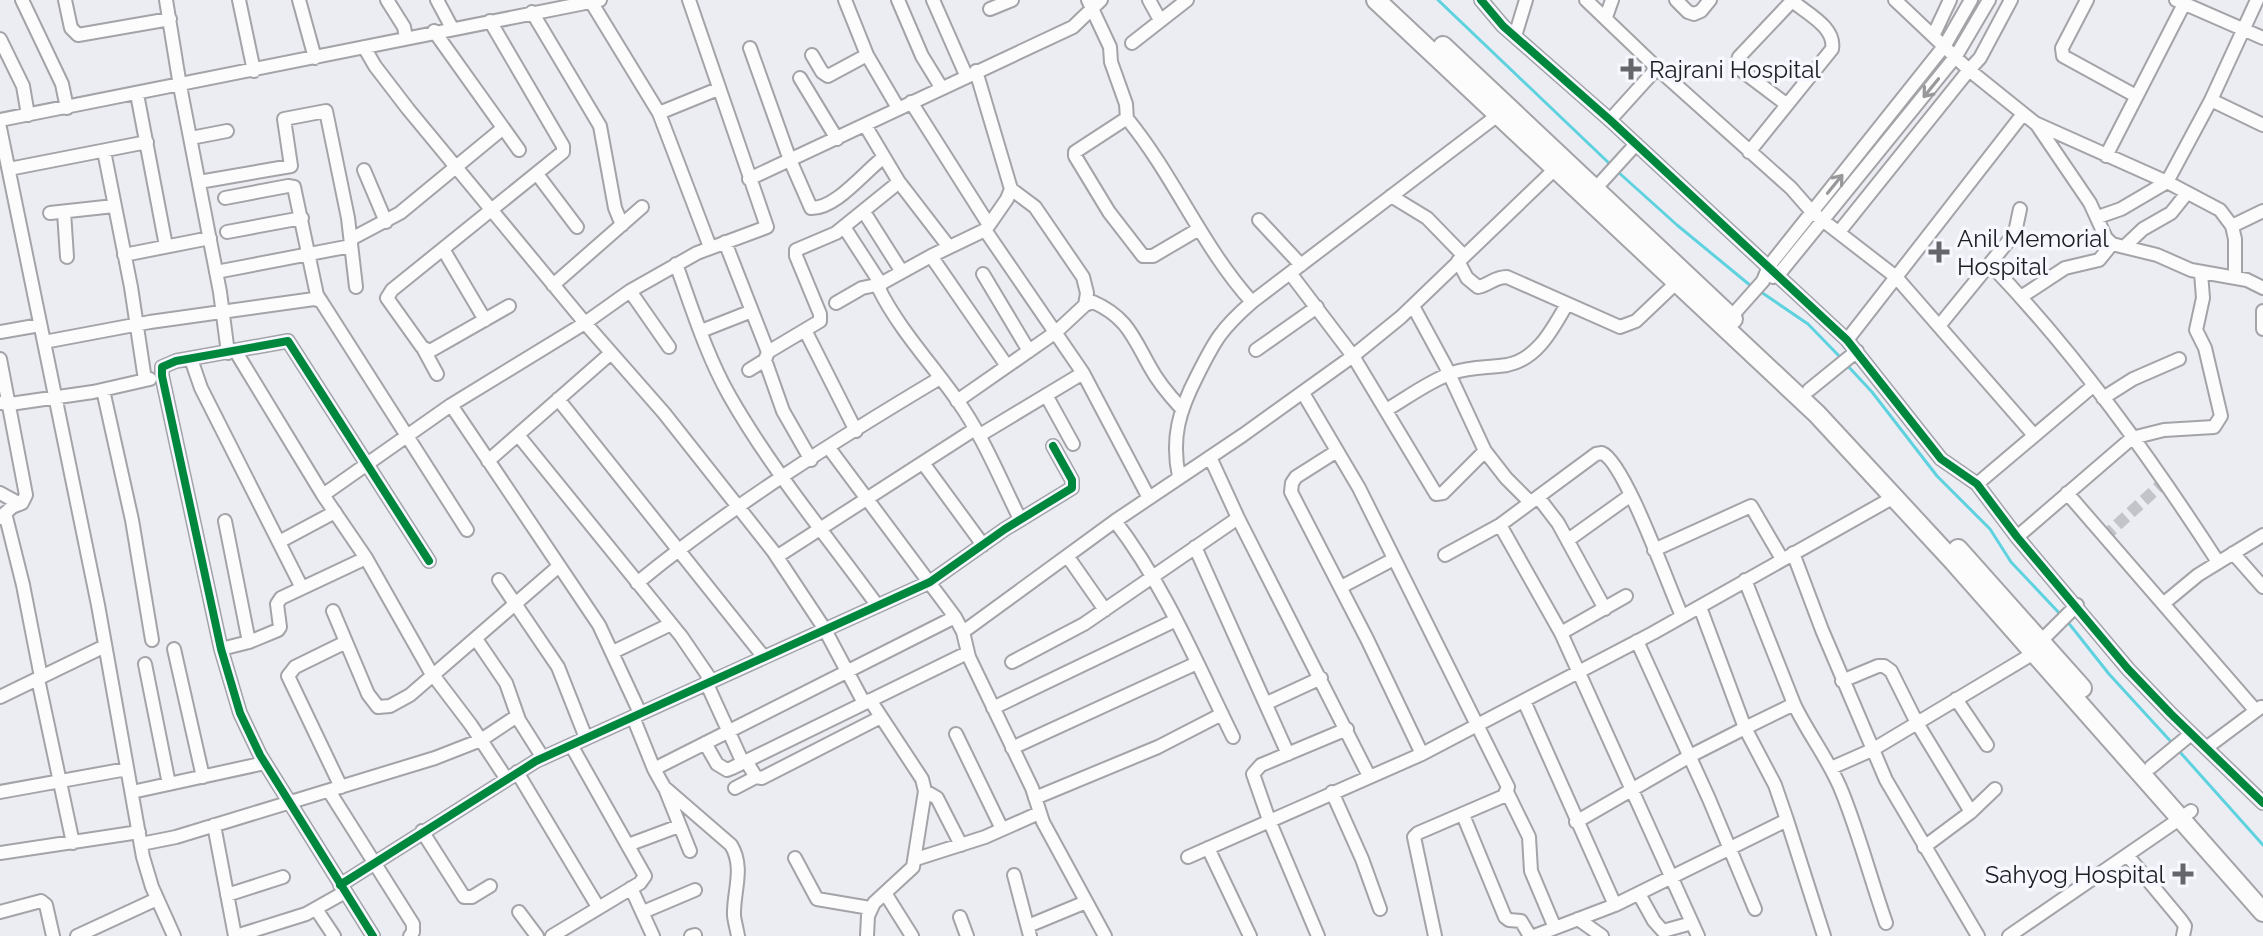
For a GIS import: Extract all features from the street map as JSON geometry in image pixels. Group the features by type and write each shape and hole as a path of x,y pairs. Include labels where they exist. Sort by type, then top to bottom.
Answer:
{"highway":[{"path":"1376,0 1817,414 2151,767 2263,912"},
{"path":"1395,0 1607,177 1856,437 2186,815 2263,894"}],"street":[{"path":"22,0 62,84 67,108"},
{"path":"65,0 71,28 78,35 170,19"},
{"path":"166,0 222,313 232,352 366,558 434,676 481,740 512,775 598,907"},
{"path":"239,0 254,71"},
{"path":"299,0 315,58"},
{"path":"387,0 404,27 406,38"},
{"path":"437,0 452,28"},
{"path":"0,120 254,71 490,21 537,7 594,0 659,113 710,247"},
{"path":"323,495 451,405 585,323 630,291 710,247 767,227 689,0"},
{"path":"845,0 867,55 898,108"},
{"path":"898,0 922,56 941,87"},
{"path":"933,0 971,73 1011,189 1035,207 1083,277 1087,293 1085,305"},
{"path":"990,9 1012,0"},
{"path":"1149,0 1160,20"},
{"path":"1132,43 1187,0"},
{"path":"1481,0 1492,16 1610,120 1847,340 1941,459 1977,484 2017,537 2128,669 2263,803"},
{"path":"1515,36 1526,0"},
{"path":"1586,0 1791,188 1812,212 1896,277 2033,434"},
{"path":"1606,17 1612,0"},
{"path":"1676,0 1694,14 1710,0"},
{"path":"1749,152 1832,49 1834,40 1830,31 1791,0 1737,63 1741,70 1786,104"},
{"path":"1895,0 1969,70 2035,123 2167,182 2220,210 2232,226 2235,239 2235,278"},
{"path":"1934,34 1950,0"},
{"path":"1774,270 1812,212 1945,45 1971,0"},
{"path":"1737,311 1824,220 1956,56 1989,0"},
{"path":"1839,232 1980,58 2011,0"},
{"path":"2087,0 2062,48 2063,56 2136,96"},
{"path":"2098,217 2121,209 2167,182 2211,100 2257,0"},
{"path":"2106,156 2180,2 2263,38"},
{"path":"749,179 1073,27 1094,3 1110,47 1111,62 1126,104 1127,120 1225,270 1252,302"},
{"path":"537,7 603,132 615,208 622,225"},
{"path":"437,374 389,301 388,294 564,149 490,21"},
{"path":"434,31 519,150"},
{"path":"0,39 23,86 28,115"},
{"path":"364,47 379,72 492,211 664,413 778,556 867,702 881,717 922,779 925,791 916,859 909,873 870,908 867,936"},
{"path":"750,48 790,160 810,205 815,209 844,193 884,157"},
{"path":"812,55 828,76 867,55"},
{"path":"1610,120 1657,68"},
{"path":"800,78 837,139"},
{"path":"659,113 718,89"},
{"path":"137,94 166,246"},
{"path":"2211,100 2263,125"},
{"path":"911,102 987,227 1083,373 1149,498"},
{"path":"356,287 351,242 326,111 284,119 294,187 317,295 467,530"},
{"path":"1847,340 2023,114"},
{"path":"1179,477 1174,445 1181,408 1220,332 1252,302 1498,115"},
{"path":"1127,120 1079,148 1075,154 1109,212 1139,253 1147,257 1199,229"},
{"path":"2035,123 2098,217 2106,238 2118,245 2157,255 2201,273 2235,278 2263,288"},
{"path":"865,125 899,182 949,247"},
{"path":"0,128 105,646 140,838 157,899 174,936"},
{"path":"216,272 310,254 351,242 386,222 458,168 502,129"},
{"path":"191,138 227,131"},
{"path":"9,169 147,142"},
{"path":"1607,177 1636,144"},
{"path":"104,151 145,380"},
{"path":"199,182 292,164"},
{"path":"963,632 1115,521 1353,356 1413,306 1556,168"},
{"path":"364,170 386,222"},
{"path":"537,174 577,227"},
{"path":"749,370 818,323 820,314 795,251 827,238 844,227 899,182"},
{"path":"225,198 294,187"},
{"path":"836,303 862,288 881,284 987,227 1011,189"},
{"path":"2021,297 2065,268 2099,260 2154,221 2171,213 2187,193"},
{"path":"1391,196 1427,218 1461,258 1467,278 1478,287 1499,277 1507,277 1612,325 1629,325 1676,283"},
{"path":"50,213 114,206"},
{"path":"553,285 642,207"},
{"path":"1939,326 1991,265 2016,228 2020,209"},
{"path":"2232,226 2263,211"},
{"path":"64,212 67,257"},
{"path":"864,212 902,272"},
{"path":"227,232 302,218"},
{"path":"1259,220 1301,265"},
{"path":"844,227 881,284 879,289 882,294 978,432 1020,519"},
{"path":"124,255 210,238"},
{"path":"725,242 752,311 781,405 811,460"},
{"path":"443,249 485,320"},
{"path":"931,256 1007,366"},
{"path":"676,264 729,395 784,478 877,605"},
{"path":"1991,265 2103,398 2218,562"},
{"path":"1290,273 1353,356 1436,494 1443,493 1485,451"},
{"path":"2017,537 2132,438 2164,430 2214,427 2220,420 2208,358 2196,330 2203,298 2201,273"},
{"path":"983,274 1029,351"},
{"path":"630,291 669,347"},
{"path":"44,342 137,325 314,299 321,301"},
{"path":"957,401 1056,332 1085,305 1093,302 1126,324 1151,369 1181,408"},
{"path":"1386,410 1448,374 1473,366 1508,365 1520,361 1549,334 1567,304"},
{"path":"424,350 434,350 509,306"},
{"path":"1413,306 1485,451 1506,478 1534,499 1568,540 1605,609"},
{"path":"1256,350 1317,307"},
{"path":"701,331 752,311"},
{"path":"2263,311 2263,329"},
{"path":"0,332 40,325"},
{"path":"805,330 856,431"},
{"path":"373,936 265,763 240,713 221,649 162,376 164,364 288,341 429,561"},
{"path":"1809,390 1857,351"},
{"path":"488,461 611,353"},
{"path":"0,359 5,403 26,495 24,501 3,516 23,585 73,843"},
{"path":"191,359 201,388 302,588"},
{"path":"2103,398 2133,379 2179,359"},
{"path":"778,556 923,463 1083,373"},
{"path":"5,403 103,390 162,376"},
{"path":"637,583 678,549 738,507 940,378"},
{"path":"1977,484 2093,386"},
{"path":"103,390 132,520 152,640"},
{"path":"1303,393 1359,488 1508,787 1507,792 1529,837 1531,871 1555,928"},
{"path":"1046,395 1073,444"},
{"path":"558,399 763,656"},
{"path":"451,405 599,625 613,652 654,769 690,851"},
{"path":"518,435 671,624 709,681 728,732 756,777"},
{"path":"214,825 235,936 261,933 316,909 374,863 422,831 543,758 930,582 1020,519 1072,488 1072,480 1053,446"},
{"path":"829,448 955,617 963,632 967,653 1035,798 1039,813 1105,936"},
{"path":"1337,451 1296,477 1291,492 1422,754"},
{"path":"1445,555 1500,525 1596,454 1602,453 1613,460 1631,495 1682,616"},
{"path":"1210,457 1369,776"},
{"path":"923,463 983,545"},
{"path":"0,493 20,504"},
{"path":"2067,493 2163,604 2260,708 2206,748"},
{"path":"1568,540 1631,495"},
{"path":"1188,857 1422,754 1700,607 1894,497"},
{"path":"1654,550 1751,506 1788,556 1886,780 1978,936"},
{"path":"279,542 335,512"},
{"path":"1012,662 1062,637 1105,610 1238,518"},
{"path":"225,521 249,642"},
{"path":"1115,521 1152,576 1233,737"},
{"path":"1500,525 1561,633 1698,936"},
{"path":"2163,604 2218,562 2263,535"},
{"path":"1195,547 1288,754"},
{"path":"2233,553 2257,571 2263,587"},
{"path":"1068,557 1105,610"},
{"path":"221,649 278,630 278,601 366,558"},
{"path":"1341,587 1394,559"},
{"path":"333,611 368,694 378,707 390,706 434,676 559,566"},
{"path":"499,580 558,667 586,738"},
{"path":"1745,580 1794,704 1843,793 1886,923"},
{"path":"1561,633 1626,596"},
{"path":"1831,768 1872,750 2037,647 2077,605"},
{"path":"1700,607 1745,728 1775,785 1824,936"},
{"path":"654,769 955,617"},
{"path":"993,708 1176,620"},
{"path":"613,652 671,624"},
{"path":"476,639 510,691 517,716 543,758"},
{"path":"1637,641 1755,909"},
{"path":"346,642 295,667 288,676 335,789 374,863 413,924 410,936"},
{"path":"1,694 105,646"},
{"path":"174,649 203,777"},
{"path":"705,743 722,768 727,770 967,653"},
{"path":"1012,748 1197,663"},
{"path":"145,664 169,784"},
{"path":"1842,681 1878,666 1888,667 1917,723 1971,812"},
{"path":"1267,703 1321,678"},
{"path":"1956,699 1987,745"},
{"path":"1524,701 1615,905"},
{"path":"1576,822 1690,756 1794,704"},
{"path":"1035,798 1158,747 1222,714"},
{"path":"0,853 140,838 214,825 435,758 481,740 517,716"},
{"path":"735,788 881,717"},
{"path":"1318,936 1269,820 1254,771 1261,765 1347,729"},
{"path":"956,734 1002,829"},
{"path":"2151,767 2191,734"},
{"path":"552,936 631,888 645,876 571,745"},
{"path":"132,792 265,763"},
{"path":"0,792 127,769"},
{"path":"664,787 731,845 737,854 739,864 734,916 738,936"},
{"path":"1924,847 1971,812 1995,789"},
{"path":"925,791 937,798 961,845"},
{"path":"1332,792 1380,909"},
{"path":"1435,936 1414,837 1507,792"},
{"path":"916,859 961,845 1039,813"},
{"path":"1463,815 1505,917 1521,921 1532,936 1615,905 1787,820"},
{"path":"2009,936 2186,815"},
{"path":"628,845 679,826"},
{"path":"422,831 464,897 472,897 490,886"},
{"path":"1208,848 1250,936"},
{"path":"2127,855 2181,920 2185,926 2183,936"},
{"path":"795,858 817,899 870,908"},
{"path":"1014,875 1029,931 1086,902"},
{"path":"227,895 283,877"},
{"path":"631,888 653,936"},
{"path":"643,912 695,890"},
{"path":"885,893 912,936"},
{"path":"1639,894 1663,931 1692,923"},
{"path":"77,936 157,899"},
{"path":"0,912 41,901 46,905 53,936"},
{"path":"316,909 334,936"},
{"path":"519,912 537,936"},
{"path":"960,917 967,936"},
{"path":"1578,919 1602,936"}],"waterway":[{"path":"1438,0 1612,166"},
{"path":"1617,171 1751,286"},
{"path":"1761,292 1808,324 1841,358"},
{"path":"1846,364 1872,392 1937,476 1990,529 2011,562 2061,615"},
{"path":"2067,621 2109,674 2174,745"},
{"path":"2179,751 2263,845"}],"tunnel":[{"path":"2104,537 2165,481"}],"cycle path":[{"path":"1481,0 1503,26 1610,120 1847,340 1941,459 1977,484 2017,537 2128,669 2263,803"},
{"path":"373,936 260,755 240,713 221,649 162,367 176,361 288,341 429,561"},
{"path":"340,885 536,761 930,582 1005,529 1072,488 1072,480 1053,446"}],"place":[{"name":"Rajrani Hospital","path":"1631,69"},
{"name":"Anil Memorial Hospital","path":"1939,252"},
{"name":"Sahyog Hospital","path":"2183,874"}]}
